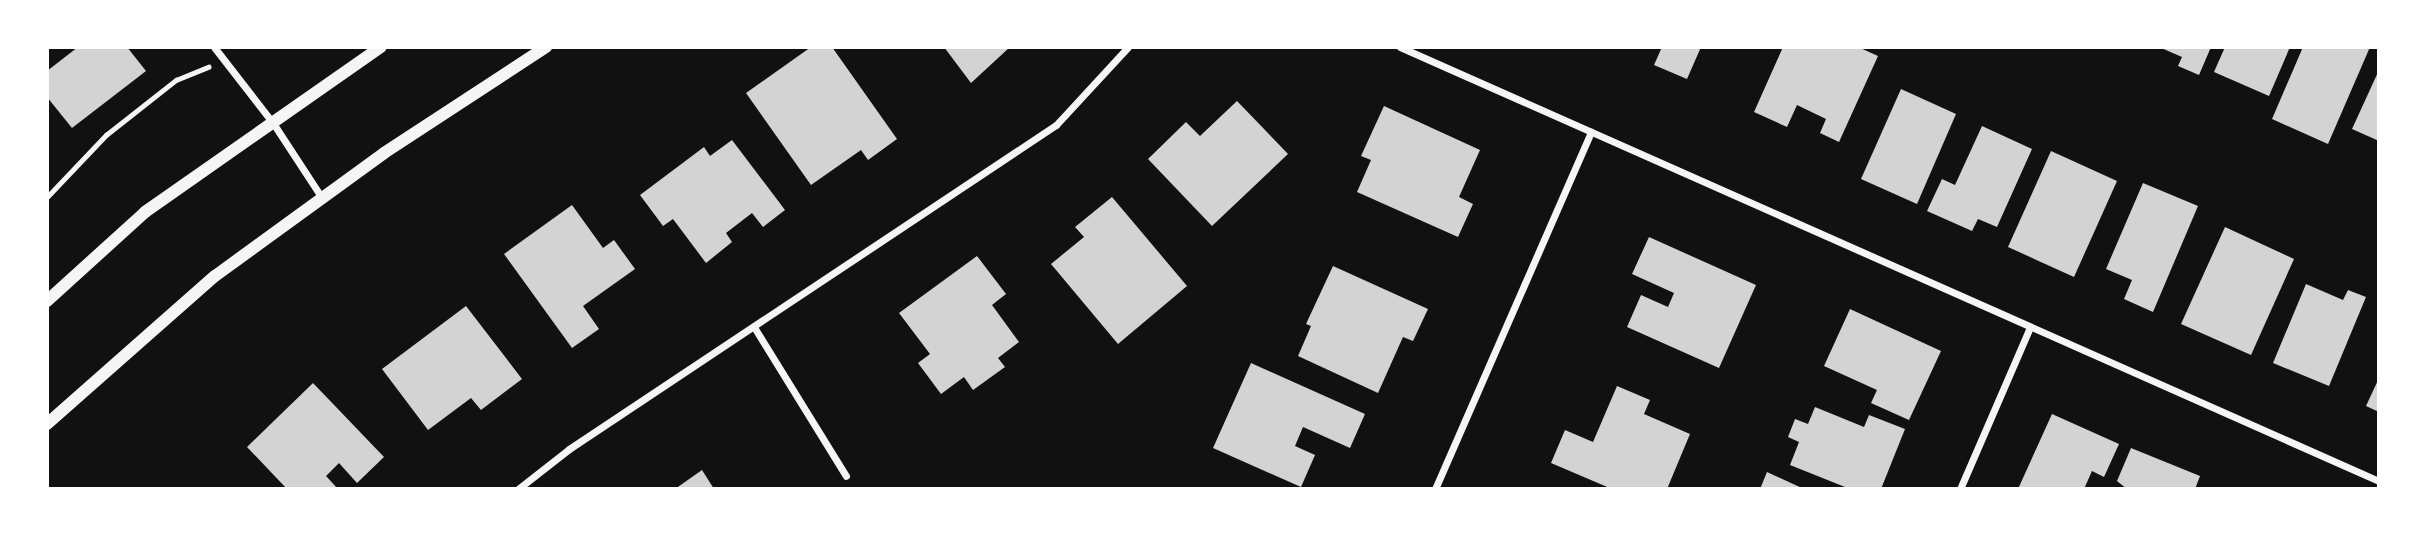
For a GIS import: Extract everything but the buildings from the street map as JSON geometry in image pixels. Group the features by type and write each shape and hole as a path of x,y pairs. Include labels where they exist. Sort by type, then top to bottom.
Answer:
{"street":[{"path":"214,47 273,123 322,198"},
{"path":"47,301 145,212 381,47"},
{"path":"47,424 215,276 322,198 546,47"},
{"path":"518,489 569,449 1056,125 1128,47"},
{"path":"1400,47 2379,481"},
{"path":"1435,489 1591,132"},
{"path":"754,327 846,476"},
{"path":"1960,489 2030,327"}],"path":[{"path":"47,197 106,135 176,80 202,72 222,57"}]}
